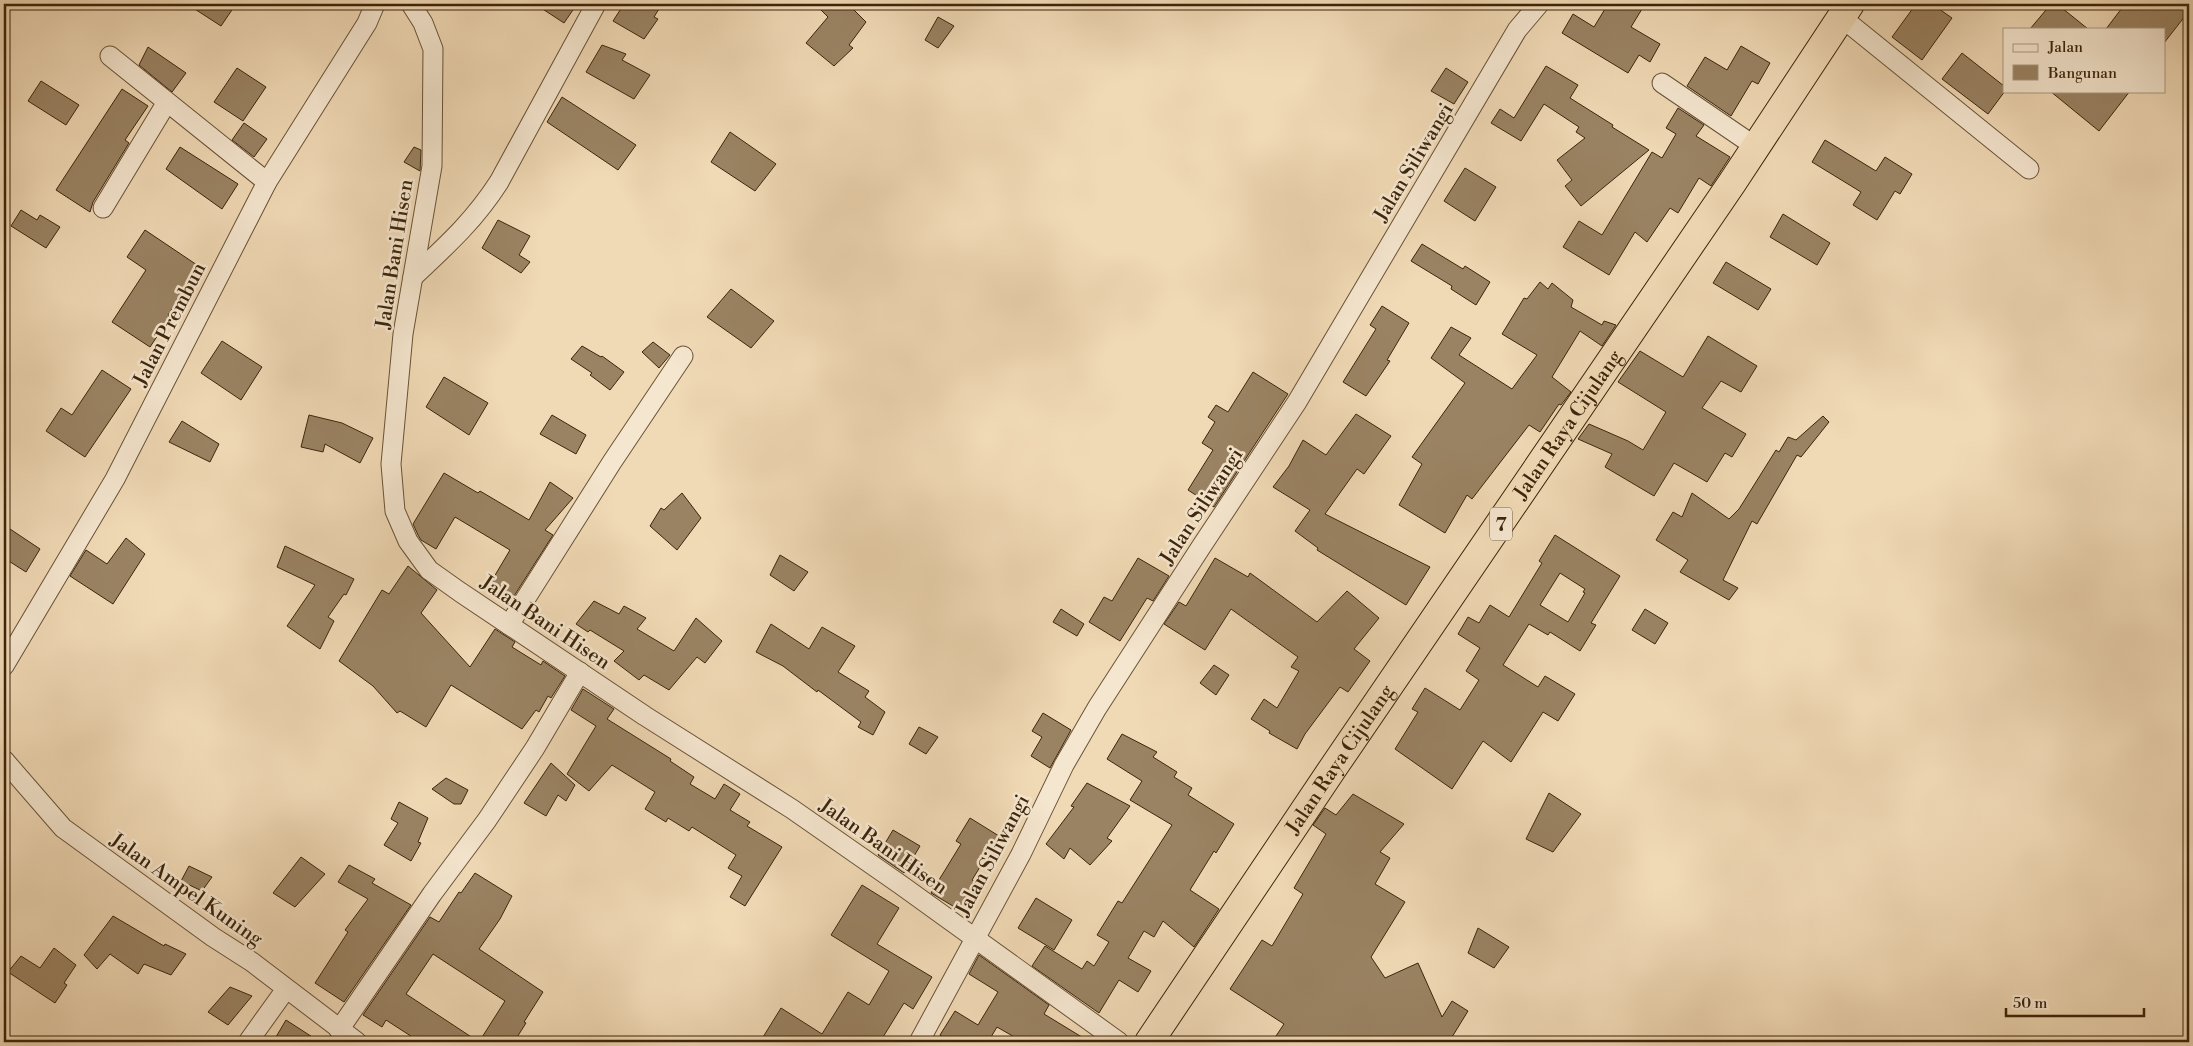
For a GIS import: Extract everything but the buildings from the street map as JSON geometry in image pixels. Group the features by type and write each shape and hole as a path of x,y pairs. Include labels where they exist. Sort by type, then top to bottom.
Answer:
{"highway":[{"name":"Jalan Raya Cijulang","path":"1149,1042 1335,765 1756,147 1846,10"}],"street":[{"name":"Jalan Prembun","path":"4,666 115,479 267,182 367,23 375,4"},
{"name":"Jalan Bani Hisen","path":"411,4 422,23 433,50 432,166 403,334 391,464 395,512 408,541 429,570 580,672 792,809 1119,1042"},
{"path":"413,277 459,234 485,204 499,182 596,4"},
{"name":"Jalan Siliwangi","path":"919,1042 942,1002 974,937 1021,854 1064,765 1097,708 1297,402 1518,30 1539,4"},
{"path":"1846,10 2029,169"},
{"path":"110,56 267,182"},
{"path":"1662,84 1756,147"},
{"path":"103,208 167,102"},
{"path":"509,625 612,462 683,356"},
{"path":"339,1030 432,894 487,820 535,748 580,672"},
{"name":"Jalan Ampel Kuning","path":"4,760 63,828 213,937 252,962 357,1042"},
{"path":"248,1042 286,989"}]}
